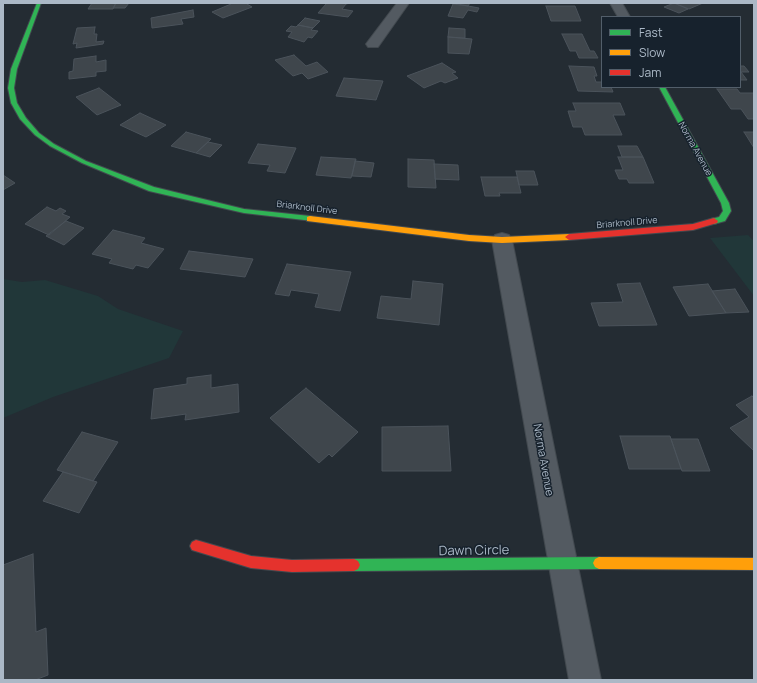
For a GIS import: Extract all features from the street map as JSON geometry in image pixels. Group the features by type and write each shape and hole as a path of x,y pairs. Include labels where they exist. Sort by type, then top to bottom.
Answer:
{"street":[{"name":"Briarknoll Drive","path":"40,3 14,69 10,88 14,103 23,119 37,134 52,145 84,162 152,189 244,211 468,238 502,240 578,237 693,227 722,219 727,211"},
{"path":"373,44 404,3"},
{"path":"616,3 623,16"},
{"name":"Norma Avenue","path":"663,88 725,203 727,211"},
{"name":"Norma Avenue","path":"502,240 585,680"},
{"name":"Dawn Circle","path":"196,546 250,562 292,566 562,563 754,564"}],"green space":[{"path":"748,235 754,241 754,296 710,238"},
{"path":"3,279 22,282 45,280 98,296 118,309 183,331 169,358 53,397 3,418"}],"building":[{"path":"92,3 116,3 113,9 88,9"},
{"path":"116,3 129,3 125,8 113,8"},
{"path":"229,3 249,3 247,4 252,7 223,18 212,12 231,4"},
{"path":"327,3 350,3 346,4 342,9 353,11 348,17 318,13"},
{"path":"453,3 470,3 468,6"},
{"path":"674,3 688,9 679,13 664,7"},
{"path":"674,3 703,3 689,9"},
{"path":"453,4 479,8 477,12 468,10 463,18 448,16"},
{"path":"546,6 575,6 581,21 551,21"},
{"path":"193,10 194,17 181,19 183,24 152,28 151,18"},
{"path":"305,18 320,21 313,28 298,25"},
{"path":"298,25 313,28 311,30 318,31 312,38 308,37 304,42 288,37 292,32 286,31 291,26 296,27"},
{"path":"95,27 94,34 97,34 96,42 104,41 103,44 76,48 77,43 73,44 77,28"},
{"path":"449,28 465,29 465,38 448,37"},
{"path":"562,34 582,34 590,51 594,51 598,58 579,58 576,51 570,51"},
{"path":"448,37 472,39 469,54 448,53"},
{"path":"294,55 306,66 317,62 328,72 308,79 302,73 293,76 275,60"},
{"path":"96,56 96,62 106,60 106,71 96,72 96,76 69,79 69,72 73,71 74,59"},
{"path":"442,63 456,72 452,73 458,78 445,83 441,81 424,88 407,76"},
{"path":"569,66 594,67 597,76 594,76 596,82 601,82 601,88 611,88 613,92 578,91"},
{"path":"741,66 744,66 749,72 741,72"},
{"path":"741,72 747,80 741,80"},
{"path":"344,78 383,81 376,100 336,96"},
{"path":"99,88 121,105 97,115 76,97"},
{"path":"717,89 737,89 740,93 754,93 754,119 748,119 741,109 731,109"},
{"path":"573,103 620,103 625,115 613,115 622,135 585,135 582,127 573,127 568,111 576,111"},
{"path":"140,113 166,125 146,137 120,125"},
{"path":"186,132 211,139 196,153 171,146"},
{"path":"744,132 754,132 754,148"},
{"path":"208,142 222,145 210,157 196,153"},
{"path":"258,144 296,148 285,173 267,171 270,165 248,163"},
{"path":"618,146 637,146 643,157 622,157"},
{"path":"321,157 356,159 351,178 316,175"},
{"path":"618,157 643,157 654,183 629,183 627,179 619,179 615,170 623,170"},
{"path":"408,159 434,160 436,188 408,187"},
{"path":"355,161 374,163 371,177 352,176"},
{"path":"434,164 458,165 459,180 435,179"},
{"path":"516,171 534,171 538,185 519,185"},
{"path":"3,175 15,183 3,190"},
{"path":"481,177 517,177 521,193 499,193 500,196 485,196"},
{"path":"47,207 56,211 60,208 66,211 62,214 70,217 49,235 25,224"},
{"path":"66,221 84,228 64,245 46,236"},
{"path":"113,230 145,238 141,243 164,249 148,268 136,265 133,269 109,263 112,259 92,254"},
{"path":"189,251 253,259 245,277 180,269"},
{"path":"287,264 351,272 340,311 315,307 319,294 291,290 289,296 275,294"},
{"path":"413,281 443,284 439,325 377,318 381,296 411,299"},
{"path":"640,283 657,325 599,326 591,303 623,302 617,284"},
{"path":"708,284 726,313 689,316 673,287"},
{"path":"735,289 749,312 726,313 712,291"},
{"path":"211,375 211,388 238,384 239,412 185,420 186,414 151,419 154,389 187,384 187,378"},
{"path":"306,388 358,432 332,457 329,454 319,463 270,418"},
{"path":"752,396 754,398 754,451 730,428 749,417 736,405"},
{"path":"448,426 451,471 382,471 382,427"},
{"path":"82,432 118,442 93,481 57,470"},
{"path":"620,436 670,436 681,469 629,469"},
{"path":"671,439 698,439 710,471 682,471"},
{"path":"63,472 97,482 79,513 43,501"},
{"path":"33,554 36,632 46,628 48,675 35,680 3,680 3,565"}],"traffic: fast":[{"path":"39,3 14,69 11,88 14,103 23,119 37,134 52,145 84,162 152,189 244,211 310,219"},
{"path":"663,88 725,203 727,211 722,219 714,221"},
{"path":"354,565 599,563"}],"traffic: slow":[{"path":"310,219 469,238 502,240 569,237"},
{"path":"599,563 754,564"}],"traffic: jam":[{"path":"569,237 693,227 714,221"},
{"path":"196,546 251,562 292,566 354,565"}]}
